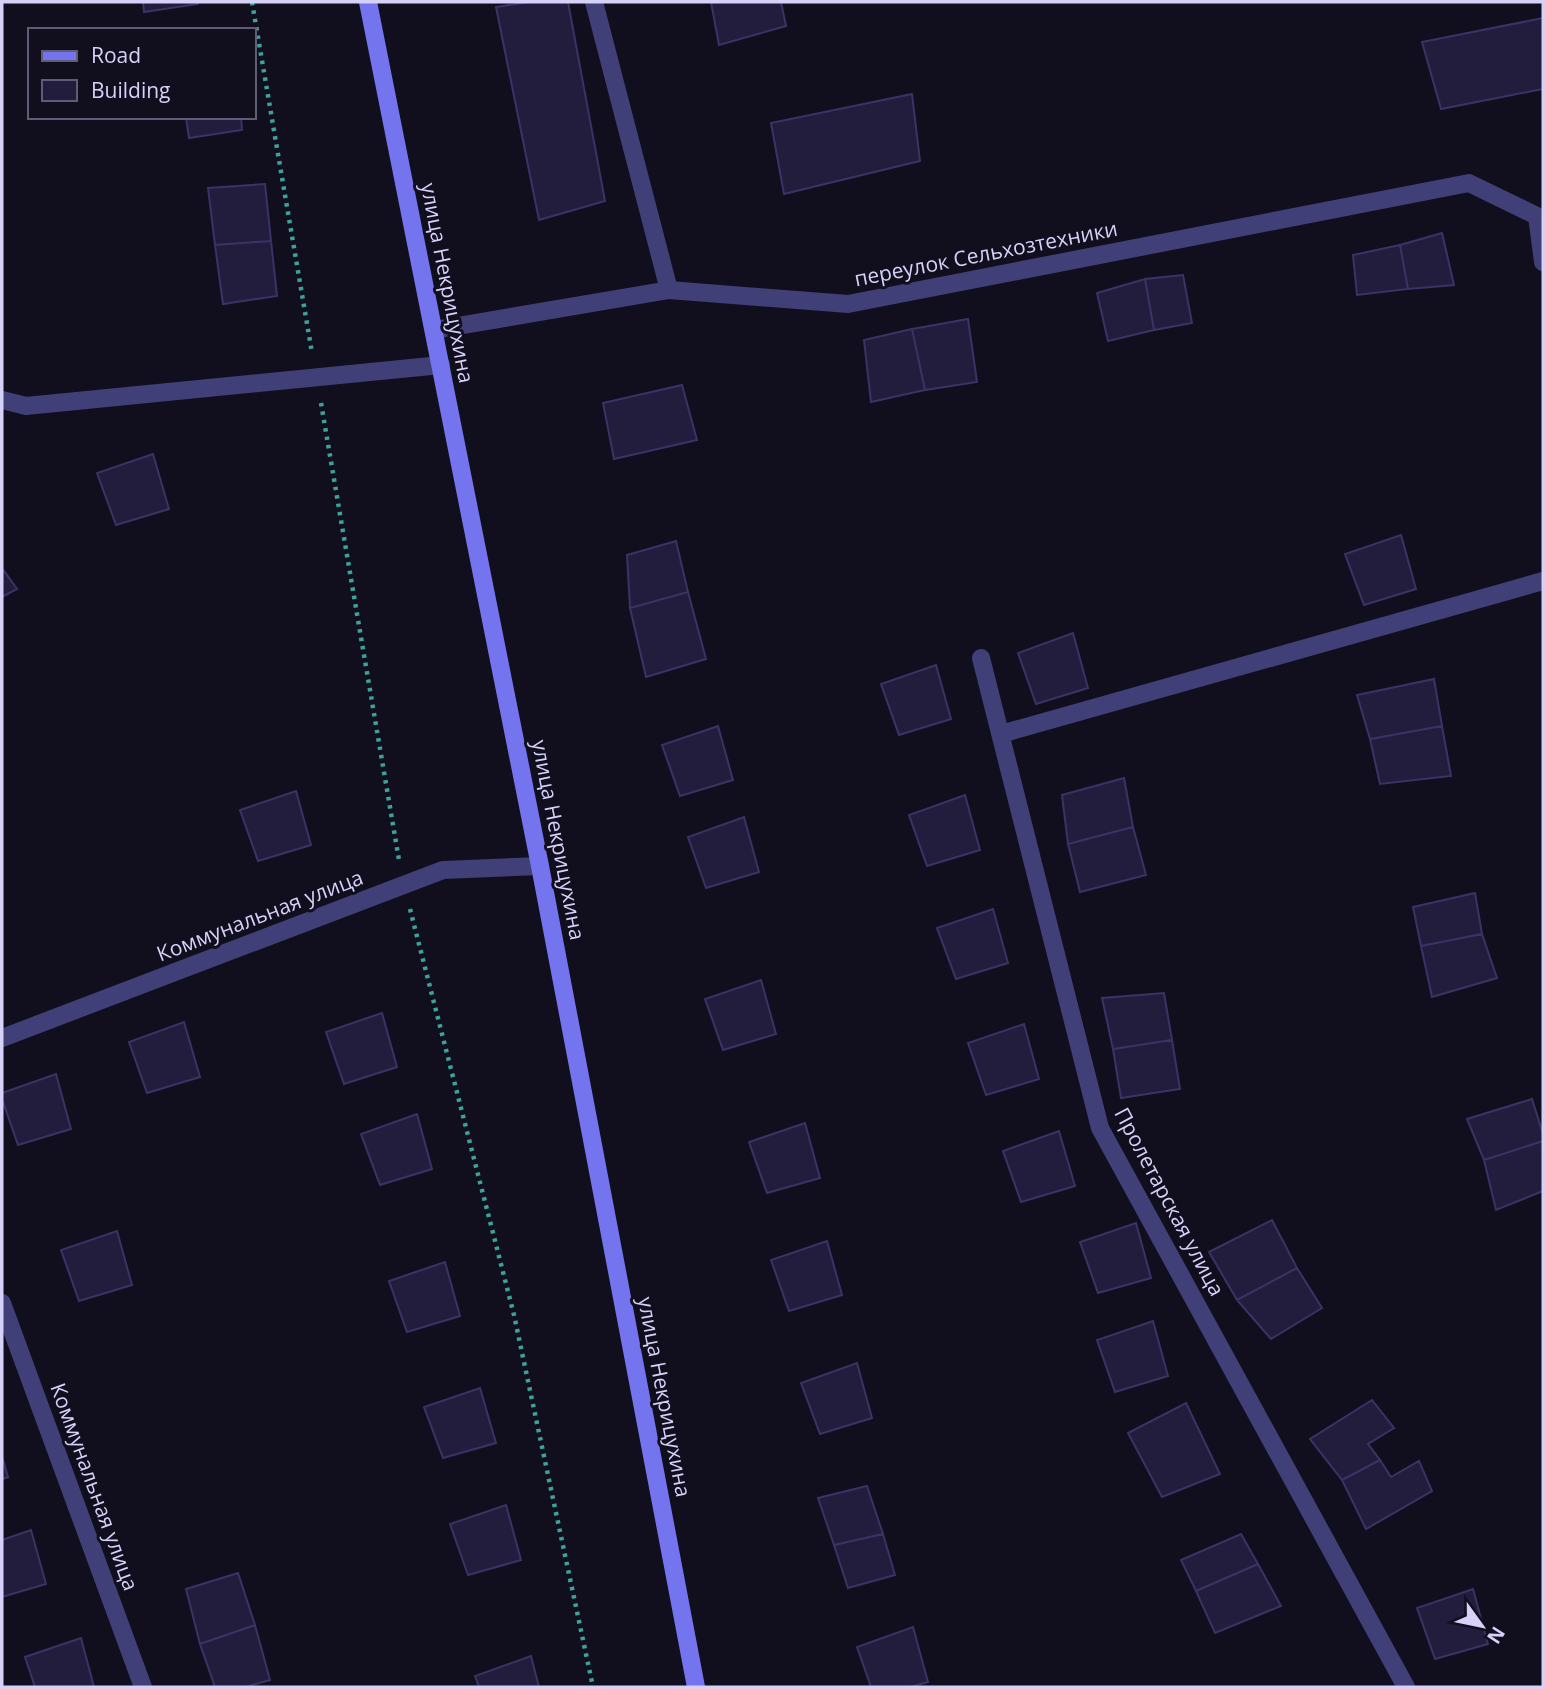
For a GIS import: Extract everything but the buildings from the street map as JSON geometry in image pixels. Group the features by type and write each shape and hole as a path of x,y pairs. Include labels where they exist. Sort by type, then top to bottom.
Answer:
{"street":[{"name":"улица Некрицухина","path":"368,2 540,866 696,1687"},
{"path":"594,2 669,290"},
{"name":"переулок Сельхозтехники","path":"434,330 669,290 848,304 1469,183 1537,216 1543,262"},
{"path":"2,400 26,406 441,365"},
{"path":"1002,734 1543,581"},
{"name":"Пролетарская улица","path":"981,658 1100,1128 1406,1687"},
{"name":"Коммунальная улица","path":"2,1038 443,870 540,866"},
{"name":"Коммунальная улица","path":"2,1303 144,1687"}],"path":[{"path":"252,2 403,886 514,1315 593,1687"}]}
